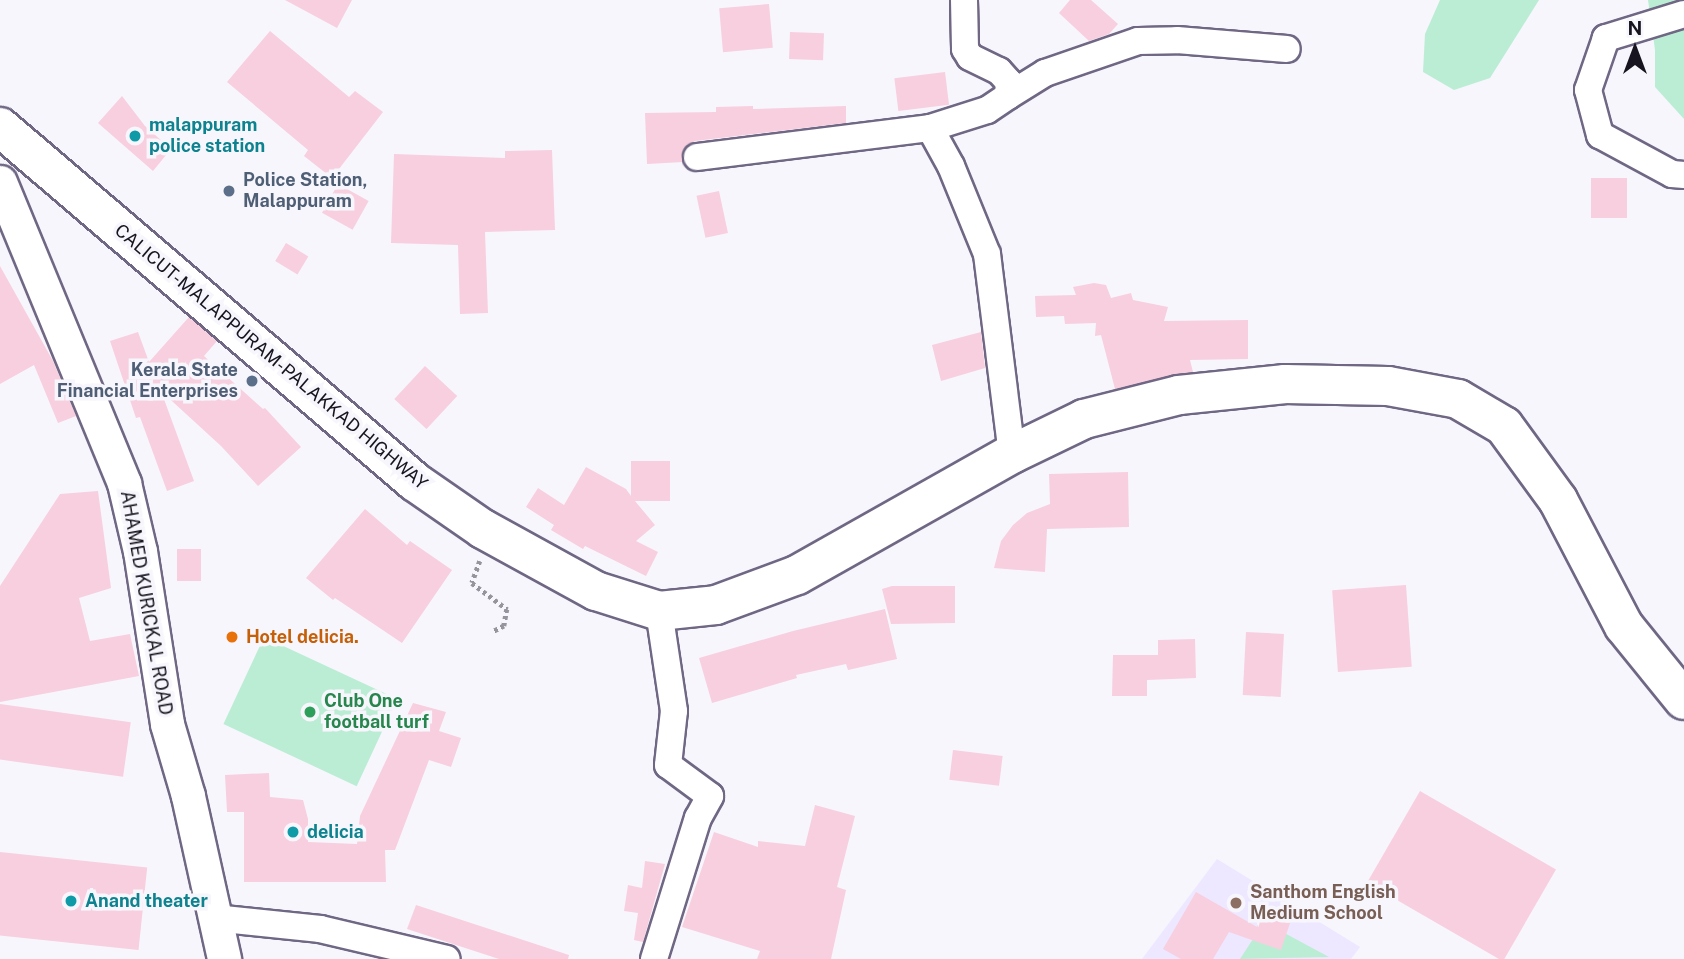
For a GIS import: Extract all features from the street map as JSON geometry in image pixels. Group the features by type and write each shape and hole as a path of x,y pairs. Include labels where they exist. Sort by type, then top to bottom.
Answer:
{"highway":[{"name":"CALICUT-MALAPPURAM-PALAKKAD HIGHWAY","path":"0,127 415,482 483,529 596,590 659,611 716,605 797,575 1012,454 1084,419 1179,395 1285,384 1388,386 1458,399 1504,426 1559,500 1625,626 1684,700"}],"main road":[{"name":"AHAMED KURICKAL ROAD","path":"0,181 124,483 140,551 167,724 188,796 224,959"}],"street":[{"path":"964,0 965,49 970,57 999,71 1009,82 1008,96"},
{"path":"1684,14 1606,38 1588,90 1600,135 1672,174 1684,175"},
{"path":"697,157 930,128 987,110 1045,73 1138,41 1177,40 1287,49"},
{"path":"930,128 951,166 987,254 1012,454"},
{"path":"654,959 698,818 710,796 668,765 674,711 659,611"},
{"path":"214,918 320,929 447,959"}],"path":[{"path":"483,529 480,567 472,583 507,609 504,626 492,632"}],"shaded area":[{"name":"Santhom English Medium School","path":"1217,859 1360,947 1351,959 1142,959"}],"green space":[{"path":"1440,0 1539,0 1490,78 1454,90 1423,72 1425,34"},
{"path":"1648,0 1684,0 1684,119 1655,87 1655,50"},
{"name":"Club One football turf","path":"264,637 397,699 357,786 223,724"},
{"path":"1264,922 1329,957 1240,959"}],"building":[{"path":"285,0 352,0 337,28"},
{"path":"1070,0 1091,0 1118,24 1109,34 1089,41 1059,13"},
{"path":"769,4 773,48 723,52 719,8"},
{"path":"270,31 349,97 355,91 383,112 332,178 304,156 308,150 227,82"},
{"path":"790,32 824,33 823,60 789,59"},
{"path":"945,72 949,105 898,111 894,78"},
{"name":"malappuram police station","path":"122,96 145,126 171,149 153,171 98,123"},
{"path":"753,106 753,109 846,106 846,123 695,141 683,150 683,162 647,164 645,113 716,112 716,107"},
{"path":"552,150 555,230 485,232 488,313 460,314 458,245 391,243 394,154 505,158 505,151"},
{"path":"1591,178 1627,178 1627,218 1591,218"},
{"path":"338,184 369,201 353,230 322,213"},
{"path":"719,191 728,233 705,238 697,196"},
{"path":"286,243 308,256 297,274 275,261"},
{"path":"0,266 53,361 76,416 58,423 34,365 0,384"},
{"path":"1094,283 1106,285 1111,298 1131,293 1133,300 1168,307 1164,321 1248,320 1248,359 1190,360 1193,372 1115,389 1101,335 1095,336 1096,323 1065,324 1064,316 1036,317 1035,296 1076,295 1073,287"},
{"path":"189,317 217,341 204,356 265,408 301,447 258,486 221,446 161,391 194,481 167,491 140,417 136,418 110,341 138,332 149,362"},
{"path":"981,332 985,368 941,381 932,345"},
{"path":"425,366 457,396 426,429 394,399"},
{"path":"631,461 670,461 670,501 635,501 655,525 636,541 658,552 646,576 585,546 583,549 551,530 554,525 526,507 538,488 564,505 586,467 626,489 631,496"},
{"path":"1128,472 1129,527 1047,529 1045,572 994,568 1001,541 1013,525 1027,513 1050,504 1049,474"},
{"path":"98,491 111,588 79,598 90,641 130,634 139,676 0,702 0,586 60,494"},
{"path":"365,509 407,545 410,541 452,570 402,643 335,598 333,600 306,578"},
{"path":"177,549 201,549 201,581 177,581"},
{"path":"1406,585 1412,667 1338,672 1332,590"},
{"path":"892,586 955,586 955,623 891,624 882,589"},
{"path":"885,609 897,659 848,670 846,664 796,675 797,678 712,703 699,658 793,631"},
{"path":"1246,632 1284,634 1281,697 1243,695"},
{"path":"1195,639 1196,678 1147,680 1147,696 1112,696 1113,655 1158,655 1158,640"},
{"path":"413,703 446,712 439,731 461,738 451,767 429,760 395,850 385,850 386,882 244,882 244,812 227,812 225,775 269,773 270,797 303,800 308,819 308,842 357,844 360,816"},
{"path":"0,704 131,722 123,777 0,760"},
{"path":"953,750 1003,756 999,786 949,780"},
{"path":"1420,791 1556,870 1504,959 1499,959 1367,883"},
{"path":"815,805 855,816 837,887 846,890 831,959 757,959 760,951 682,927 714,832 758,847 758,841 805,846"},
{"name":"Anand theater","path":"0,852 147,867 139,950 0,935"},
{"path":"645,861 665,864 643,942 634,940 638,913 624,911 628,885 642,888"},
{"path":"1196,892 1257,927 1264,907 1292,917 1281,950 1229,932 1213,959 1181,959 1163,949"},
{"path":"416,905 569,955 568,959 499,959 407,929"}],"place":[{"name":"malappuram police station","path":"135,136"},
{"name":"Police Station, Malappuram","path":"229,191"},
{"name":"Kerala State Financial Enterprises","path":"252,381"},
{"name":"Hotel delicia.","path":"232,637"},
{"name":"Club One football turf","path":"310,712"},
{"name":"delicia","path":"293,832"},
{"name":"Anand theater","path":"71,901"},
{"name":"Santhom English Medium School","path":"1236,903"}]}
